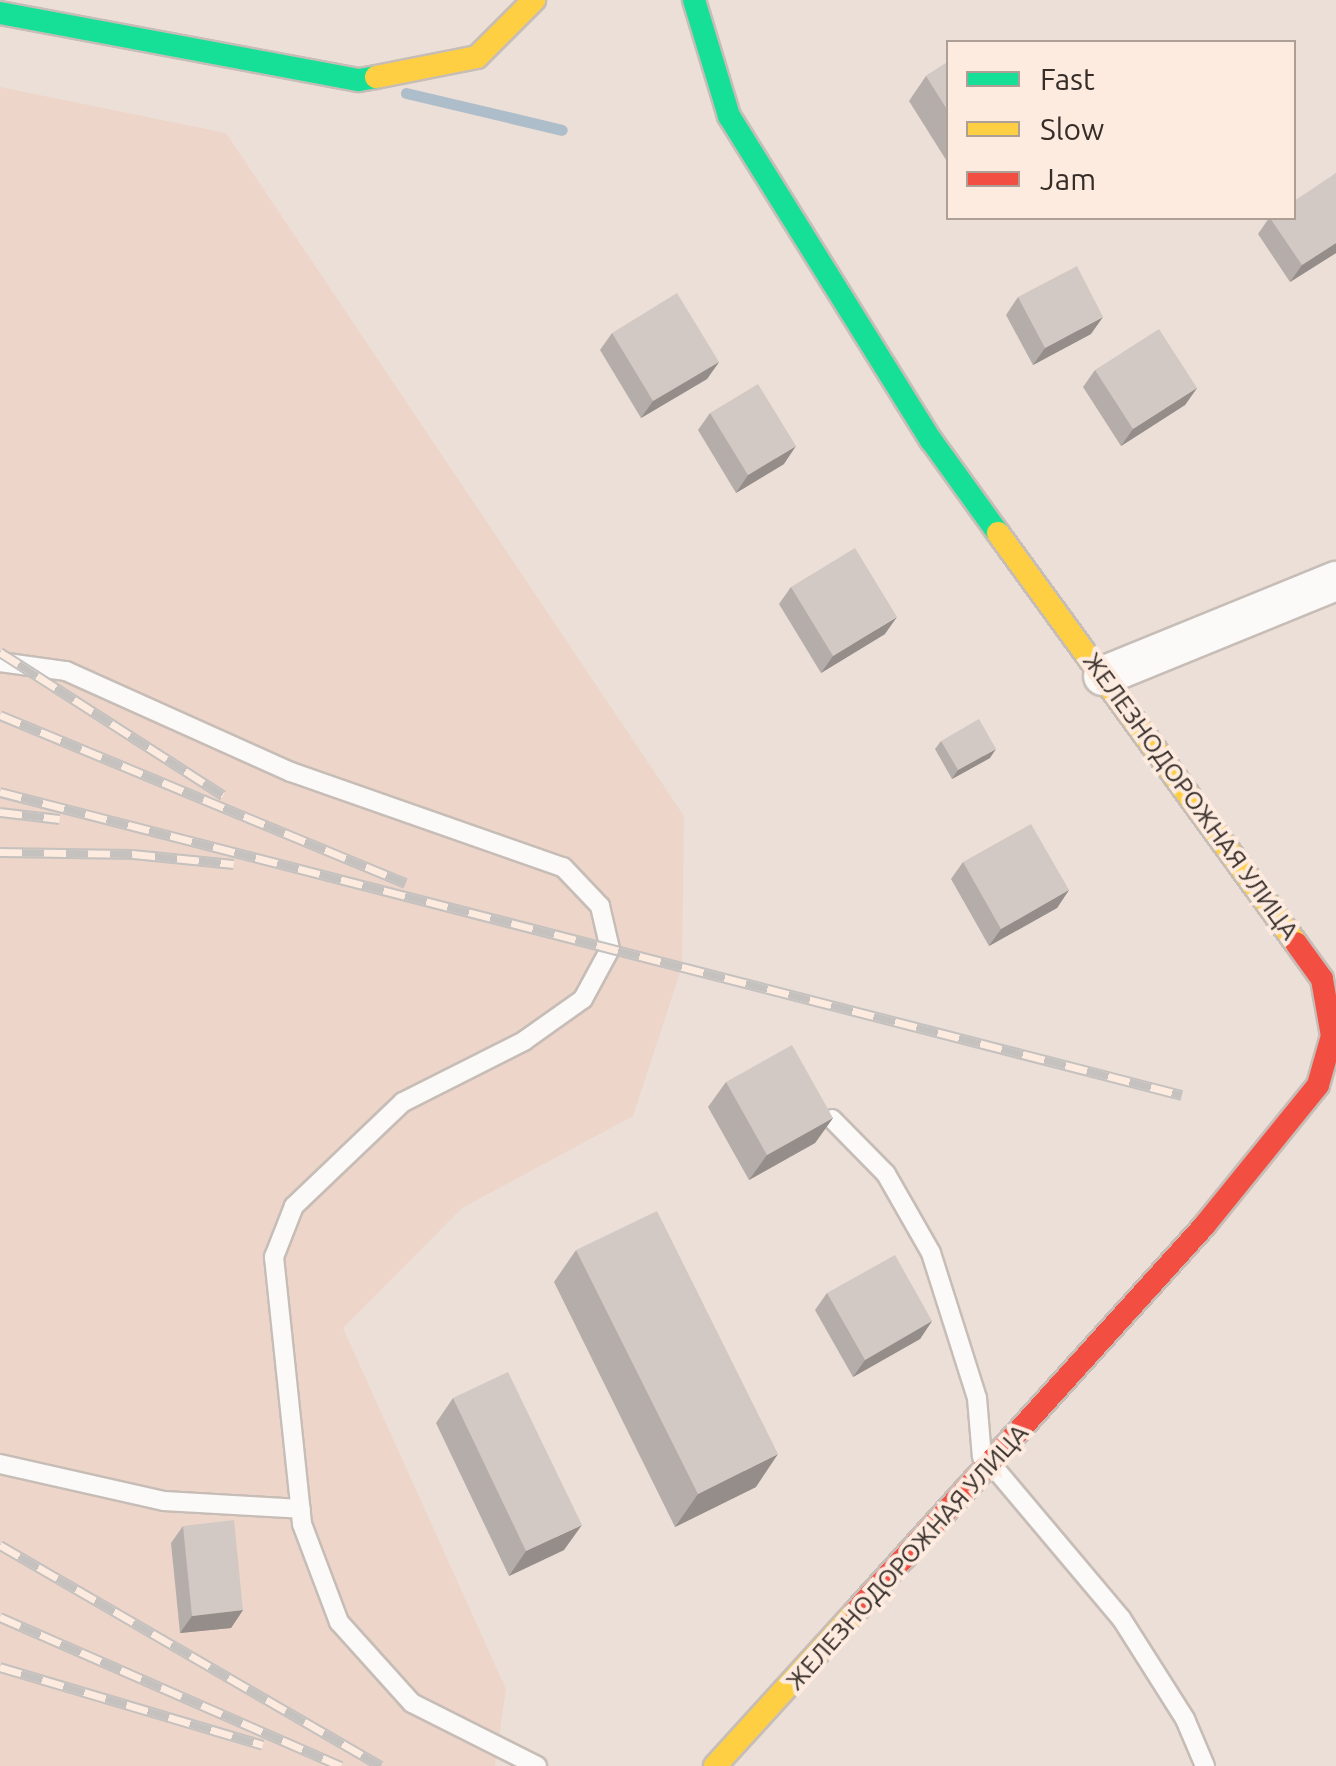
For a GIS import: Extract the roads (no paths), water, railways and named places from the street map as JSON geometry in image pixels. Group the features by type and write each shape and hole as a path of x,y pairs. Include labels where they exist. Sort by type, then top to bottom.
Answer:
{"street":[{"path":"88,0 113,36"},
{"path":"0,13 360,80 478,57 534,0"},
{"name":"ЖЕЛЕЗНОДОРОЖНАЯ УЛИЦА","path":"694,0 729,116 931,440 1322,979 1333,1043 1318,1084 988,1469 716,1766"},
{"path":"1104,676 1336,581"}],"lane":[{"path":"0,662 66,671 291,772 564,867 600,906 610,949 583,999 524,1041 404,1102 294,1206 274,1257 300,1509 339,1622 412,1703 538,1766"},
{"path":"832,1118 886,1174 931,1253 978,1398 988,1469 1121,1618 1185,1719 1204,1766"},
{"path":"0,1464 164,1502 300,1509"}],"waterway":[{"path":"406,93 562,130"}],"railway":[{"path":"0,652 223,795"},
{"path":"0,715 406,883"},
{"path":"0,792 1182,1095"},
{"path":"0,812 60,819"},
{"path":"0,852 133,854 234,864"},
{"path":"0,1545 381,1766"},
{"path":"0,1617 341,1766"},
{"path":"0,1667 263,1745"}]}
